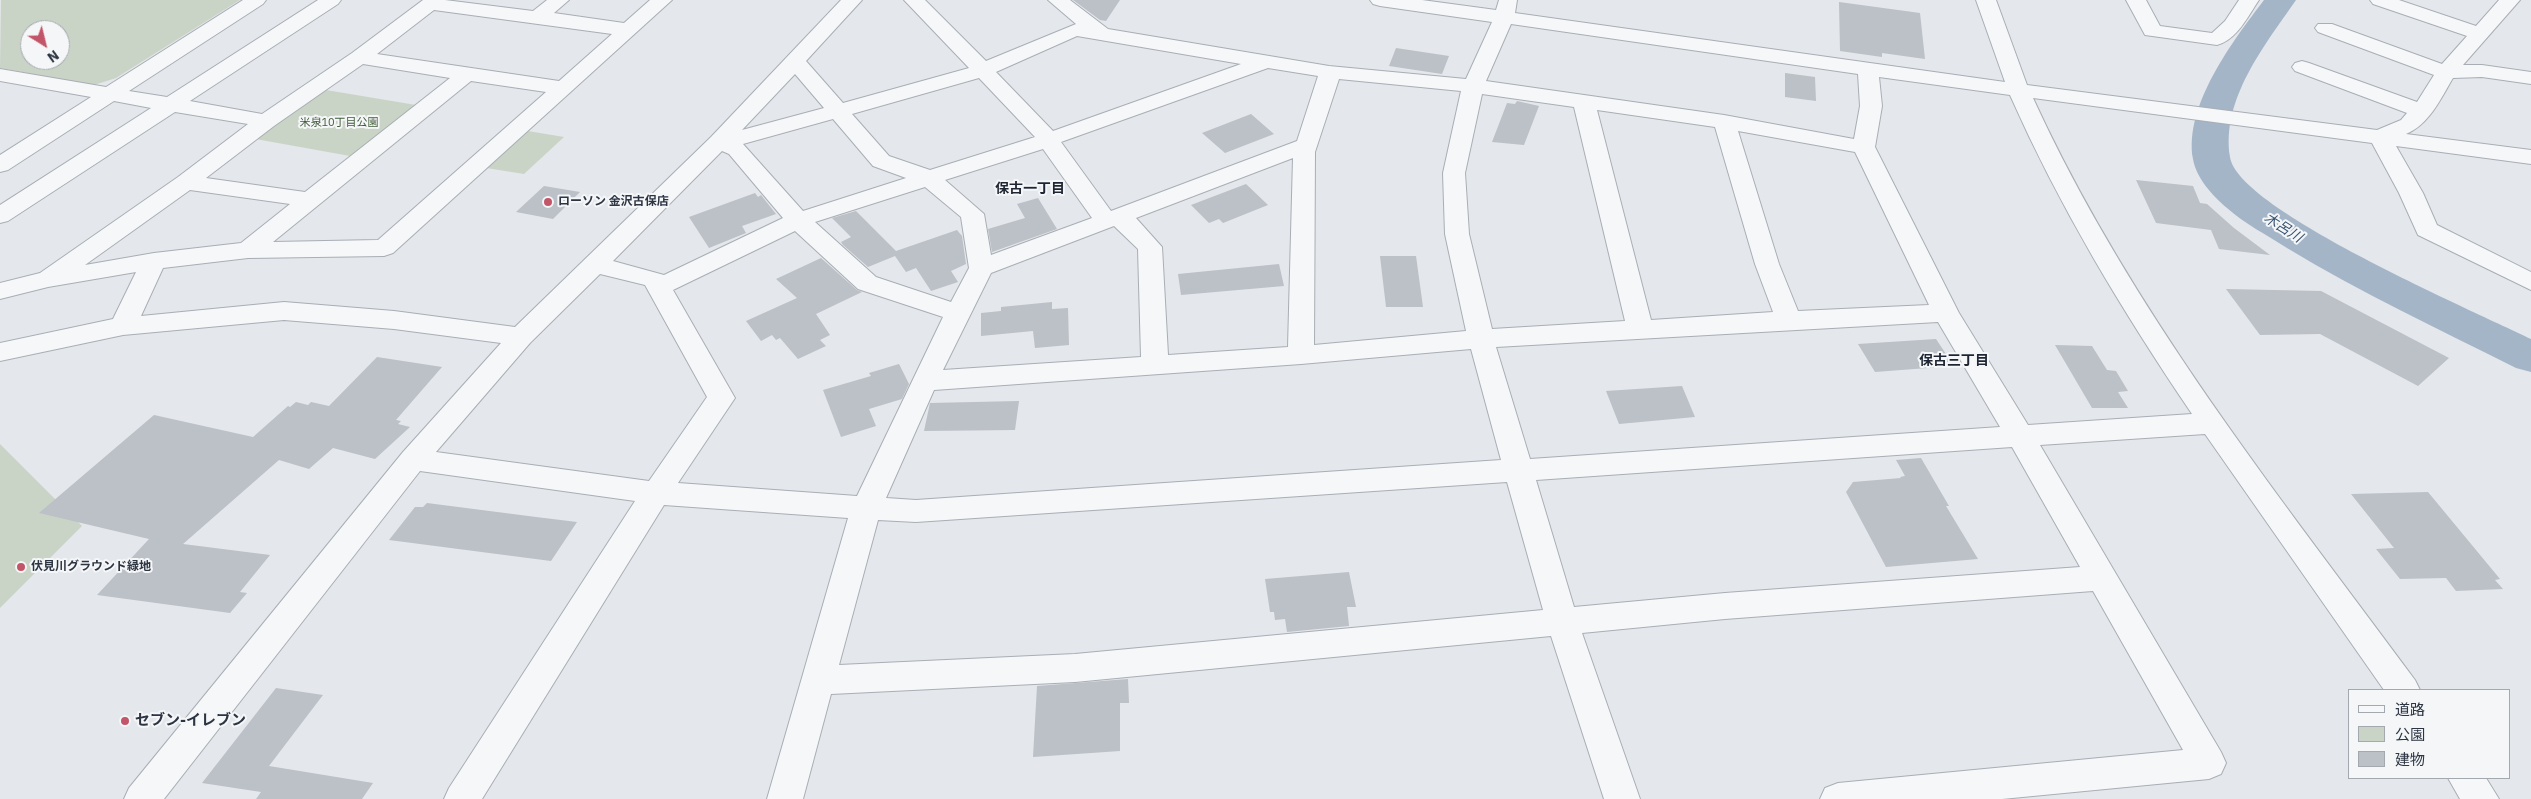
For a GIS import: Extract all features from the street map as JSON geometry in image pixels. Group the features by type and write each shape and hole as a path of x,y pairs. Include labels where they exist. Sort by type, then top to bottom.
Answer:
{"street":[{"path":"0,165 106,94 256,0"},
{"path":"0,216 331,0"},
{"path":"406,0 628,30"},
{"path":"542,18 537,17 559,0"},
{"path":"0,290 48,279 154,261 248,250 384,248 662,0"},
{"path":"142,799 413,459 521,337 719,142 852,0"},
{"path":"914,0 981,71 1041,130 1047,140 1113,218 1150,247 1155,364"},
{"path":"1058,0 1101,34"},
{"path":"1380,0 1506,8 1868,68 2017,90 2531,157"},
{"path":"1986,0 2017,90 2078,212 2132,305 2211,423 2403,689"},
{"path":"2136,0 2152,31 2217,39 2232,26 2249,0"},
{"path":"2380,0 2480,34"},
{"path":"2380,137 2409,125 2421,111 2446,72 2510,0"},
{"path":"48,279 186,182 266,121 359,57 430,4"},
{"path":"1506,8 1472,86 1454,173 1456,234 1481,339 1562,622 1622,799"},
{"path":"2325,28 2446,72 2482,71 2531,78"},
{"path":"719,142 747,136 981,71 1075,30 1329,72 1472,86 1724,122 1864,146"},
{"path":"359,57 563,88"},
{"path":"785,799 866,508 924,381 981,268 972,214 927,177 881,161 795,61"},
{"path":"658,287 798,220 1047,140 1268,61"},
{"path":"2302,67 2421,111"},
{"path":"1838,799 2209,763 2020,436 1946,313 1864,146 1870,106 1868,68"},
{"path":"1301,355 1304,152 1328,83 1329,72"},
{"path":"248,250 467,74"},
{"path":"0,75 266,121"},
{"path":"1584,102 1640,329"},
{"path":"1724,122 1767,264 1789,320"},
{"path":"2380,137 2411,193 2427,230 2531,282"},
{"path":"719,142 737,149 798,220 867,283 958,313"},
{"path":"981,268 1307,145"},
{"path":"186,182 312,200"},
{"path":"123,326 154,261"},
{"path":"2487,261 2531,268"},
{"path":"462,799 656,493 721,398 654,279 596,265"},
{"path":"0,352 123,326 284,310 394,320 521,337"},
{"path":"924,381 1301,355 1481,339 1789,320 1946,313"},
{"path":"413,459 656,493 916,511 1520,472 2211,423"},
{"path":"819,680 1075,668 1725,606 2102,578"},
{"path":"2467,779 2481,799"}],"green space":[{"path":"1,0 240,0 116,78 94,85 0,68"},
{"name":"米泉10丁目公園","path":"320,89 416,105 350,156 250,138"},
{"path":"522,130 564,137 524,174 480,167"},
{"name":"伏見川グラウンド緑地","path":"0,444 82,526 0,608"}],"building":[{"path":"1073,0 1120,0 1106,21 1100,20"},
{"path":"1839,2 1920,13 1925,59 1882,53 1882,57 1840,51"},
{"path":"1396,48 1449,56 1442,74 1389,66"},
{"path":"1785,73 1815,77 1816,101 1785,97"},
{"path":"1517,101 1539,106 1524,145 1492,142 1507,103 1515,104"},
{"path":"1251,114 1274,134 1225,153 1202,133"},
{"path":"2136,180 2193,186 2200,203 2207,204 2234,228 2270,255 2219,249 2211,230 2156,223"},
{"path":"1246,184 1268,205 1223,223 1219,219 1209,223 1191,205"},
{"name":"ローソン 金沢古保店","path":"544,186 580,192 553,219 516,212"},
{"path":"755,193 758,197 761,195 776,214 742,226 746,233 709,248 689,217"},
{"path":"1038,198 1057,229 992,252 988,229 1025,218 1017,204"},
{"path":"856,211 896,251 957,230 962,236 966,264 951,271 958,282 931,291 916,268 906,272 895,256 868,267 843,245 841,242 851,237 832,218"},
{"path":"1380,256 1416,256 1423,307 1386,307"},
{"path":"821,258 857,290 862,292 816,314 830,335 820,340 826,346 798,359 780,338 776,340 772,335 761,341 746,321 797,298 776,279"},
{"path":"1279,264 1284,286 1181,295 1178,274"},
{"path":"2226,289 2321,291 2449,358 2418,386 2320,334 2260,335"},
{"path":"1052,302 1052,309 1068,308 1069,345 1035,348 1033,331 981,336 981,313 1001,311 1001,307"},
{"path":"1936,339 1954,366 1875,372 1858,344"},
{"path":"2055,345 2092,346 2107,370 2116,371 2128,391 2118,392 2128,408 2092,408"},
{"path":"377,357 442,367 396,420 401,421 398,424 410,427 375,459 333,448 309,469 279,460 183,544 270,555 240,592 247,593 230,613 97,595 149,539 39,513 154,415 253,437 288,406 290,407 296,402 308,405 311,402 329,406"},
{"path":"899,364 909,384 902,399 869,409 876,426 841,437 823,390 871,376 869,373"},
{"path":"1682,386 1695,417 1619,424 1606,391"},
{"path":"1019,401 1015,430 924,431 930,403"},
{"path":"1921,458 1949,506 1946,506 1978,559 1886,567 1846,492 1853,482 1901,478 1905,476 1896,460"},
{"path":"2428,492 2500,579 2495,580 2503,589 2456,591 2446,578 2400,579 2376,549 2394,548 2351,494"},
{"path":"427,503 577,522 551,561 389,540 415,507 423,507"},
{"path":"1349,572 1356,607 1347,607 1349,626 1287,632 1285,619 1275,620 1274,612 1270,612 1265,579"},
{"path":"1128,679 1129,703 1120,703 1120,751 1033,757 1037,686"},
{"path":"276,688 323,695 269,766 373,783 362,799 256,799 261,792 202,783"}],"waterway":[{"name":"木呂川","path":"2280,0 2243,53 2222,94 2211,136 2212,163 2220,178 2235,195 2249,206 2323,252 2381,284 2531,357"}],"place":[{"name":"ローソン 金沢古保店","path":"548,202"},
{"name":"伏見川グラウンド緑地","path":"21,567"},
{"name":"セブン-イレブン","path":"125,721"}],"district":[{"name":"保古一丁目","path":"1030,189"},
{"name":"保古三丁目","path":"1954,361"}]}
